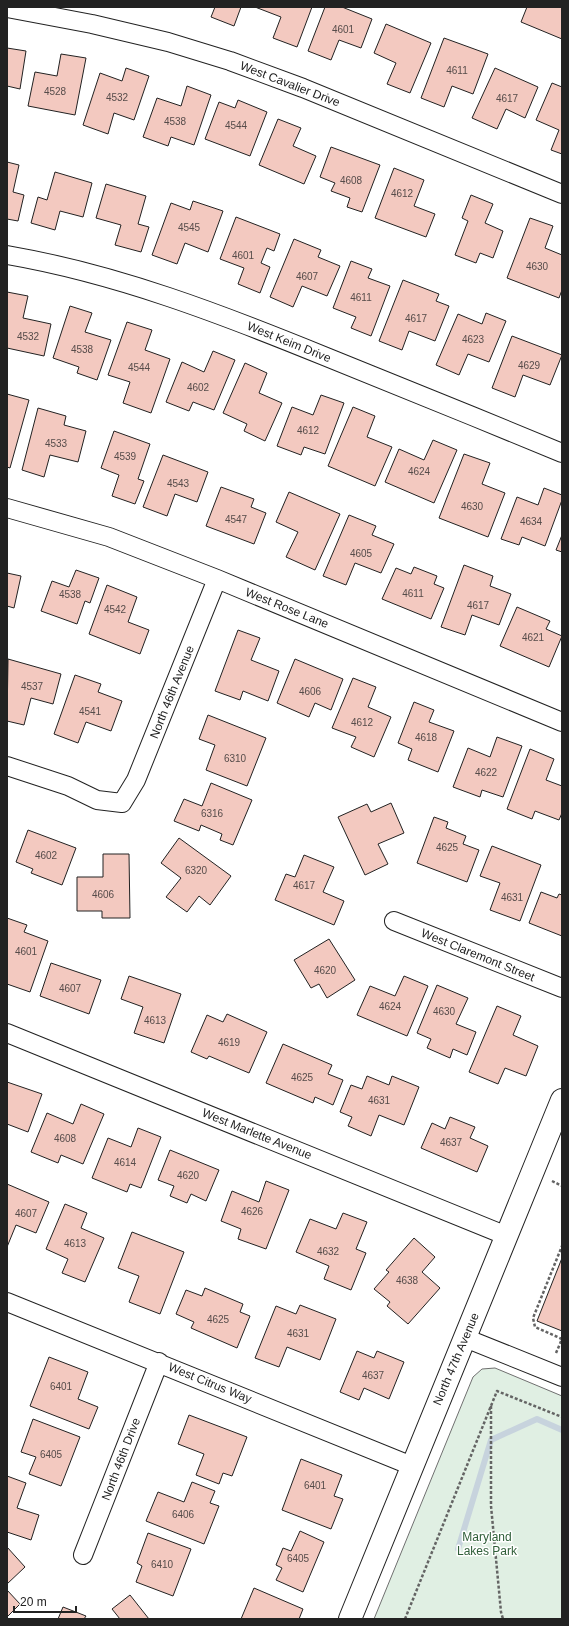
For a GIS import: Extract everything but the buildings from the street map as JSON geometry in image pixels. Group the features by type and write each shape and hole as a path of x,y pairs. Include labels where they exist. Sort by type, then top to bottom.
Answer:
{"street":[{"name":"West Cavalier Drive","path":"7,8 92,24 168,42 230,61 302,88 562,194"},
{"name":"West Keim Drive","path":"7,255 88,272 195,305 562,453"},
{"name":"West Rose Lane","path":"7,508 109,537 217,579 562,722"},
{"name":"North 46th Avenue","path":"7,766 68,786 97,800 122,803 136,780 217,579"},
{"name":"West Claremont Street","path":"394,921 562,988"},
{"name":"West Marlette Avenue","path":"7,1033 507,1236"},
{"name":"North 47th Avenue","path":"350,1619 562,1100"},
{"name":"West Citrus Way","path":"7,1302 159,1362 412,1466"},
{"path":"465,1338 562,1377"},
{"name":"North 46th Drive","path":"83,1555 159,1362"}],"path":[{"path":"552,1181 562,1186"},
{"path":"556,1353 562,1339 535,1327 532,1318 562,1246"},
{"path":"405,1619 497,1391 562,1417"},
{"path":"491,1405 491,1506 501,1612 503,1619"}],"green space":[{"name":"Maryland Lakes Park","path":"495,1368 562,1396 562,1619 374,1619 473,1377 482,1369"}],"waterway":[{"path":"458,1549 491,1440 537,1419 562,1430"}]}
